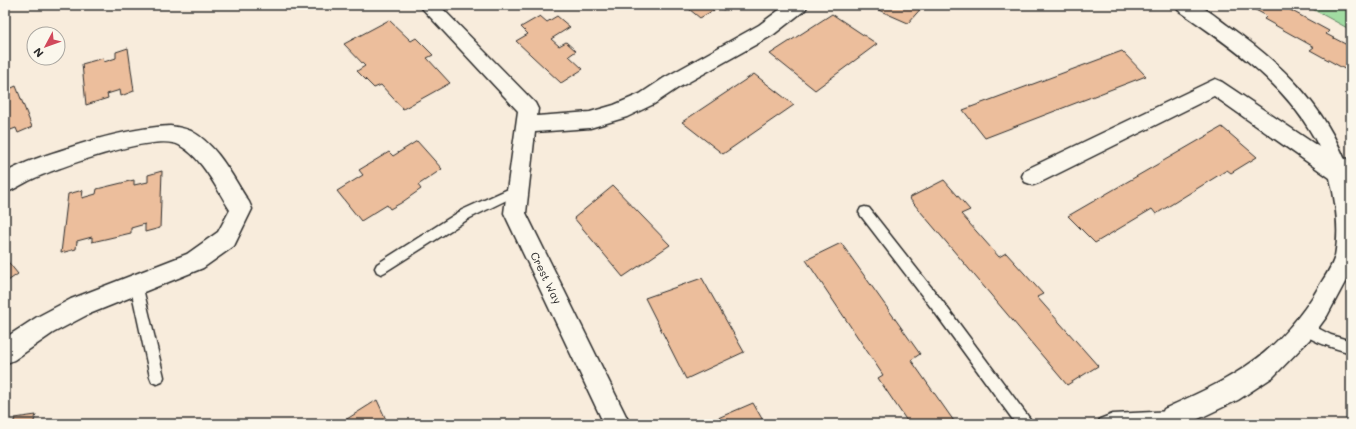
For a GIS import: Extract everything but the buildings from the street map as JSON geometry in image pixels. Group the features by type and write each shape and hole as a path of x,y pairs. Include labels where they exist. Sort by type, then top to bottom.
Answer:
{"street":[{"name":"Crest Way","path":"428,5 528,108 515,213 617,424"},
{"path":"526,125 590,120 620,111 647,99 671,83 766,30 799,5"},
{"path":"1176,421 1241,385 1262,370 1306,328 1323,305 1346,256 1351,223 1350,203 1344,168 1317,123 1299,98 1277,76 1229,36 1184,5"},
{"path":"1033,176 1215,87 1344,168"},
{"path":"5,184 30,170 69,156 135,138 165,133 182,136 197,146 214,167 241,209 226,239 194,261 78,307 44,325 5,352"}],"lane":[{"path":"381,268 466,214 517,190"},
{"path":"865,212 938,306 1024,424"},
{"path":"136,284 157,377"},
{"path":"1306,328 1328,340 1351,347"},
{"path":"1105,424 1114,421 1176,421"}],"green space":[{"path":"1305,5 1351,5 1351,30"}]}
